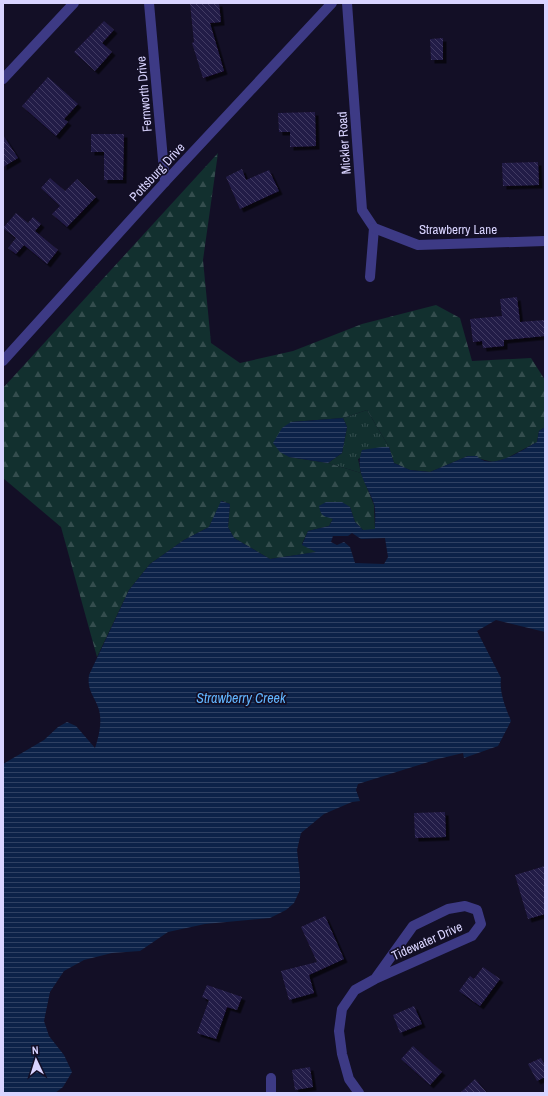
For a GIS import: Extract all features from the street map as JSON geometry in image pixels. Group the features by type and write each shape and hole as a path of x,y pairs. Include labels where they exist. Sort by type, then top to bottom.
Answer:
{"street":[{"path":"3,79 74,3"},
{"name":"Fernworth Drive","path":"149,3 165,182"},
{"name":"Pottsburg Drive","path":"3,361 165,182 332,3"},
{"name":"Mickler Road","path":"347,3 362,210 374,228"},
{"path":"370,277 374,228"},
{"name":"Strawberry Lane","path":"374,228 418,245 545,241"},
{"name":"Tidewater Drive","path":"359,1093 349,1079 342,1054 339,1031 342,1009 355,990 375,979 472,936 482,924 476,910 465,906 448,909 413,926 375,979"},
{"path":"271,1078 271,1093"}],"green space":[{"path":"218,153 203,260 211,343 240,363 293,351 362,324 436,305 460,318 472,361 531,358 545,380 545,427 539,431 537,442 505,459 493,462 468,456 430,472 410,470 394,463 389,447 367,410 343,418 291,422 289,457 328,463 361,473 374,505 375,530 363,530 355,522 350,507 333,519 329,526 308,531 302,544 317,552 270,559 234,538 228,527 230,504 222,501 209,527 184,540 150,564 129,590 97,657 61,527 3,478 3,388"},
{"path":"367,410 389,447 382,447 358,459 361,473 328,463 342,453 347,427 343,418"}],"water":[{"path":"343,418 347,427 342,453 328,463 289,457 280,452 273,443 282,428 291,422"},
{"name":"Strawberry Creek","path":"545,427 545,632 496,620 477,631 501,678 502,695 511,721 498,746 464,758 463,753 438,759 358,784 356,790 360,801 352,802 324,814 301,833 297,850 300,890 294,903 286,910 270,918 205,924 168,932 140,951 112,953 84,960 64,971 50,992 44,1021 49,1036 64,1055 72,1072 63,1087 55,1093 3,1093 3,764 44,740 58,727 67,722 76,726 95,748 99,733 100,717 98,707 90,688 89,675 129,590 150,564 184,540 209,527 221,501 230,504 228,527 234,538 270,559 316,552 302,545 308,531 329,526 333,519 323,516 321,512 319,506 326,502 342,502 350,507 355,522 363,530 375,529 374,504 361,472 360,458 362,450 389,447 394,463 410,470 430,472 468,456 477,456 490,462 507,458 537,442 539,431","holes":["352,533 361,539 385,538 388,557 384,564 355,563 350,547 344,542 337,545 331,542 333,536 348,536"]}],"building":[{"path":"190,3 219,3 221,22 210,23 224,71 203,78 192,43 194,42"},
{"path":"104,21 114,30 102,43 112,52 95,71 74,52"},
{"path":"443,38 443,60 431,60 430,39"},
{"path":"48,77 78,104 64,119 68,122 56,136 22,106"},
{"path":"315,112 316,146 290,147 290,132 279,132 278,113"},
{"path":"91,134 124,134 123,180 104,180 104,152 91,152"},
{"path":"3,135 18,158 3,167"},
{"path":"538,162 539,185 503,186 502,163"},
{"path":"242,169 246,180 269,170 279,191 240,209 226,177"},
{"path":"50,178 65,191 77,179 96,197 67,227 52,214 60,206 41,188"},
{"path":"16,213 28,223 33,217 41,224 35,231 58,250 47,264 24,245 16,254 8,248 16,238 3,228"},
{"path":"517,297 520,322 545,320 545,336 504,340 504,346 483,348 482,341 473,342 470,319 502,316 500,299"},
{"path":"445,812 446,837 415,838 414,813"},
{"path":"545,866 545,914 528,919 515,875"},
{"path":"325,916 344,959 309,975 314,993 289,1000 281,971 317,962 301,927"},
{"path":"483,967 500,979 480,1006 459,991 470,976 474,979"},
{"path":"207,985 242,997 237,1010 227,1007 216,1039 197,1033 209,1000 202,997"},
{"path":"414,1006 422,1024 400,1033 393,1015"},
{"path":"413,1046 442,1072 430,1085 401,1059"},
{"path":"541,1058 545,1065 545,1077 537,1081 528,1064"},
{"path":"310,1067 313,1087 295,1090 292,1070"},
{"path":"475,1079 487,1093 460,1093"}]}
